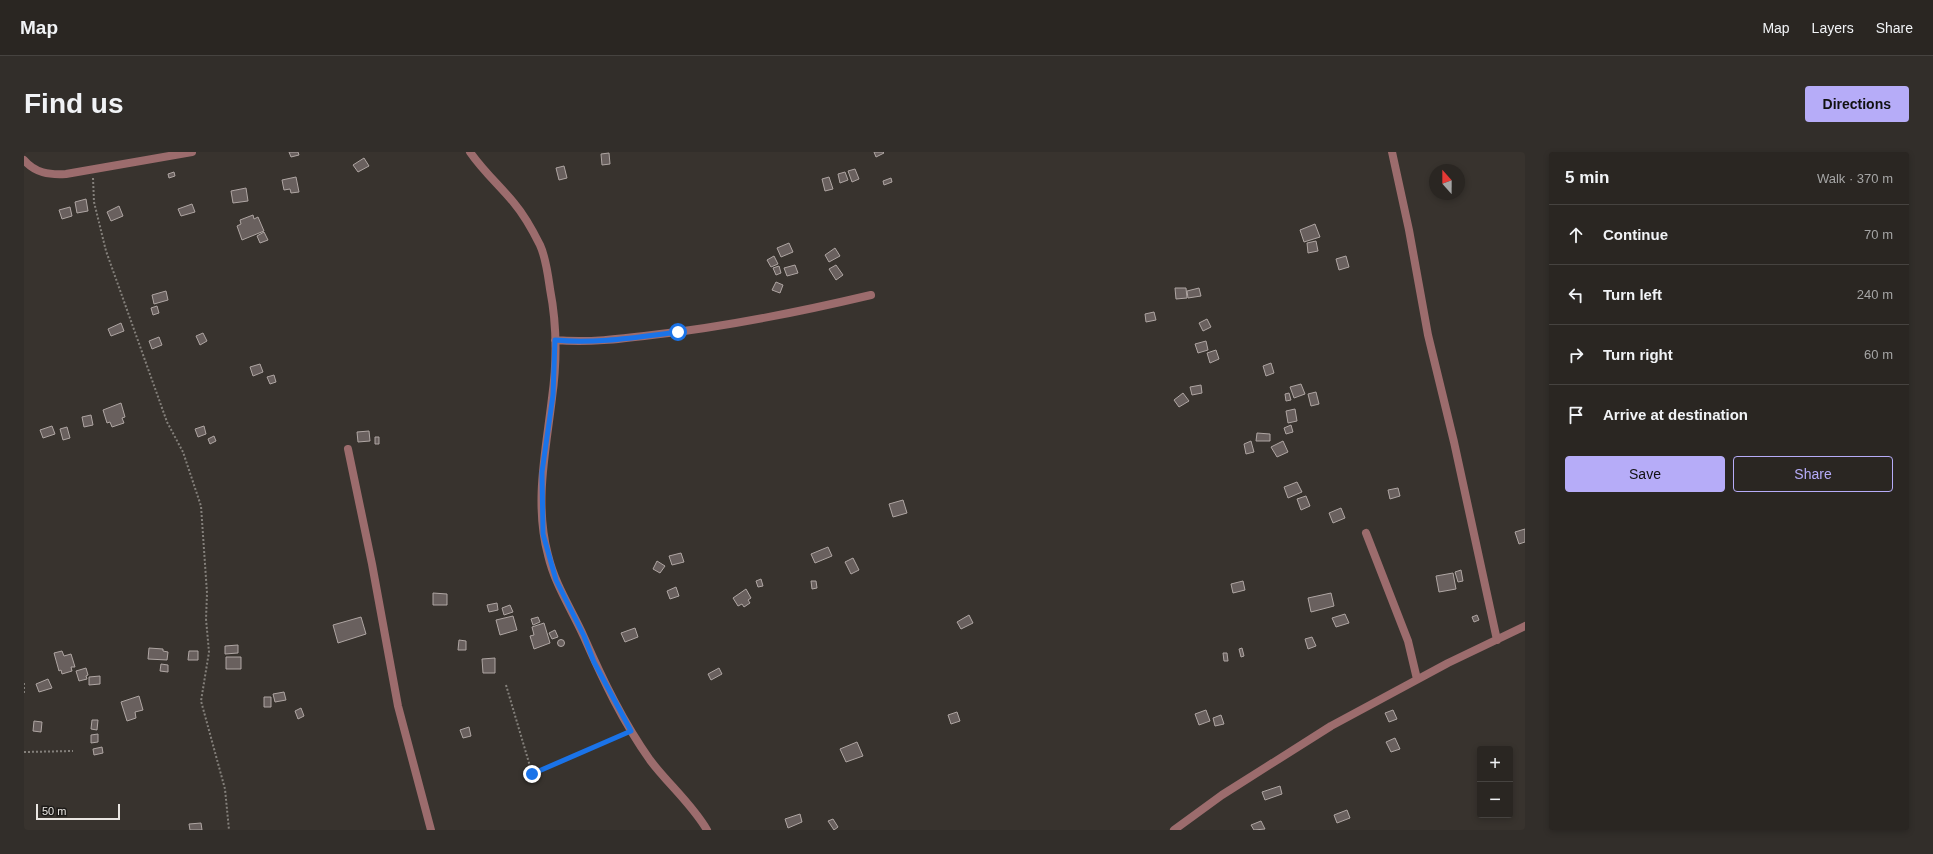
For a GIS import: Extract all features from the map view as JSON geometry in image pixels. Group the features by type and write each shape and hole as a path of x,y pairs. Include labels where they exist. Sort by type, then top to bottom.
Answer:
{"street":[{"path":"24,160 36,170 49,175 66,174 93,168 192,152"},
{"path":"470,152 489,176 516,204 528,223 541,247 551,293 555,340 553,395 542,472 543,534 556,580 584,636 594,662 631,731 652,762 699,817 707,830"},
{"path":"1392,152 1409,230 1428,335 1454,442 1497,640"},
{"path":"555,340 574,342 600,341 701,329 793,313 871,295"},
{"path":"348,449 372,564 398,706 431,830"},
{"path":"1366,533 1408,641 1418,679"},
{"path":"1174,830 1222,795 1331,726 1418,679 1525,626"}],"path":[{"path":"93,168 94,202 109,258 137,341 167,422 183,452 201,506 207,593 206,619 209,652 201,701 224,788 229,830"},
{"path":"24,683 24,693"},
{"path":"506,684 532,774 631,731"},
{"path":"24,752 73,751"}],"building":[{"path":"289,152 298,152 299,155 291,157"},
{"path":"874,152 883,152 884,153 876,157"},
{"path":"609,153 610,164 602,165 601,154"},
{"path":"364,158 369,166 358,172 353,165"},
{"path":"564,166 567,178 559,180 556,168"},
{"path":"855,169 859,179 852,182 848,171"},
{"path":"174,172 175,176 169,178 168,174"},
{"path":"845,172 848,180 840,183 838,174"},
{"path":"296,177 299,192 291,193 290,189 284,190 282,180"},
{"path":"829,177 833,189 825,191 822,179"},
{"path":"891,178 892,182 884,185 883,181"},
{"path":"246,188 248,201 233,203 231,191"},
{"path":"86,199 88,211 77,213 75,202"},
{"path":"192,204 195,212 181,216 178,209"},
{"path":"119,206 123,216 111,221 107,212"},
{"path":"70,207 72,216 62,219 59,210"},
{"path":"253,215 254,219 258,217 264,231 242,240 237,226 241,224 240,220"},
{"path":"1315,224 1320,237 1304,242 1300,230"},
{"path":"264,232 268,240 260,243 257,236"},
{"path":"1316,241 1318,251 1308,253 1307,243"},
{"path":"789,243 793,252 781,257 777,248"},
{"path":"835,248 840,256 829,262 825,255"},
{"path":"774,256 778,264 771,267 767,260"},
{"path":"1346,256 1349,267 1339,270 1336,259"},
{"path":"795,265 798,273 787,276 784,268"},
{"path":"836,265 843,275 836,280 829,269"},
{"path":"779,266 781,273 776,275 773,268"},
{"path":"776,282 783,285 780,293 772,290"},
{"path":"1175,288 1186,288 1187,298 1176,299"},
{"path":"1199,288 1201,296 1188,298 1187,291"},
{"path":"166,291 168,300 154,304 152,295"},
{"path":"157,306 159,313 153,315 151,308"},
{"path":"1154,312 1156,320 1146,322 1145,314"},
{"path":"1207,319 1211,327 1203,331 1199,323"},
{"path":"121,323 124,331 111,336 108,329"},
{"path":"203,333 207,341 200,345 196,336"},
{"path":"159,337 162,345 152,349 149,341"},
{"path":"1206,341 1208,350 1198,353 1195,344"},
{"path":"1216,350 1219,359 1210,363 1207,353"},
{"path":"1271,363 1274,373 1266,376 1263,366"},
{"path":"260,364 263,372 253,376 250,367"},
{"path":"274,375 276,382 270,384 267,377"},
{"path":"1301,384 1305,394 1294,398 1290,387"},
{"path":"1201,385 1202,393 1192,395 1190,387"},
{"path":"1316,392 1319,404 1311,406 1308,394"},
{"path":"1183,393 1189,401 1179,407 1174,400"},
{"path":"1289,393 1291,400 1286,401 1285,394"},
{"path":"121,403 125,417 122,418 124,423 112,427 110,422 107,423 103,410"},
{"path":"1295,409 1297,421 1288,423 1286,411"},
{"path":"91,415 93,425 84,427 82,417"},
{"path":"1291,425 1293,432 1286,434 1284,428"},
{"path":"52,426 55,434 43,438 40,430"},
{"path":"204,426 206,434 198,437 195,429"},
{"path":"67,427 70,438 63,440 60,429"},
{"path":"369,431 370,441 358,442 357,432"},
{"path":"1257,433 1270,434 1270,441 1256,441"},
{"path":"214,436 216,441 210,444 208,439"},
{"path":"375,437 379,437 379,444 375,444"},
{"path":"1251,441 1254,452 1246,454 1244,444"},
{"path":"1283,441 1288,452 1277,457 1271,447"},
{"path":"1297,482 1302,492 1288,498 1284,487"},
{"path":"1398,488 1400,496 1390,499 1388,490"},
{"path":"1306,496 1310,506 1301,510 1297,499"},
{"path":"903,500 907,513 893,517 889,504"},
{"path":"1341,508 1345,518 1333,523 1329,513"},
{"path":"1525,529 1525,542 1519,544 1515,532"},
{"path":"828,547 832,556 815,563 811,554"},
{"path":"681,553 684,562 672,565 669,556"},
{"path":"853,558 859,570 851,574 845,562"},
{"path":"657,561 665,566 660,573 653,569"},
{"path":"1461,570 1463,581 1458,582 1455,572"},
{"path":"1453,573 1456,589 1439,592 1436,576"},
{"path":"761,579 763,586 758,587 756,581"},
{"path":"811,581 816,581 817,588 812,589"},
{"path":"1243,581 1245,590 1233,593 1231,584"},
{"path":"676,587 679,596 670,599 667,591"},
{"path":"746,589 751,598 748,600 750,603 744,607 742,604 738,606 733,598"},
{"path":"433,593 447,594 447,605 433,605"},
{"path":"1331,593 1334,606 1311,612 1308,598"},
{"path":"497,603 498,610 489,612 487,605"},
{"path":"510,605 513,612 504,615 502,608"},
{"path":"1345,614 1349,623 1336,627 1332,618"},
{"path":"969,615 973,623 961,629 957,622"},
{"path":"1477,615 1479,620 1474,622 1472,617"},
{"path":"513,616 517,630 500,635 496,620"},
{"path":"361,617 366,634 338,643 333,625"},
{"path":"538,617 540,622 533,625 531,619"},
{"path":"544,623 550,643 534,649 530,636 534,635 532,627"},
{"path":"635,628 638,637 625,642 621,633"},
{"path":"555,630 558,637 552,639 549,633"},
{"path":"1312,637 1316,646 1308,649 1305,639"},
{"path":"561,639 564,640 564,646 561,647 558,646 557,643 558,640"},
{"path":"459,640 466,641 466,650 458,650"},
{"path":"238,645 238,653 225,654 225,646"},
{"path":"149,648 163,649 163,651 168,652 167,660 148,659"},
{"path":"1242,648 1244,656 1241,657 1239,649"},
{"path":"62,651 64,656 71,654 75,667 71,667 72,671 62,674 61,670 59,671 54,653"},
{"path":"189,651 198,651 198,660 188,660"},
{"path":"1223,653 1227,653 1228,661 1224,661"},
{"path":"226,657 241,657 241,669 226,669"},
{"path":"495,658 495,673 483,673 482,659"},
{"path":"161,664 168,665 168,672 160,671"},
{"path":"86,668 88,675 86,676 87,679 79,681 76,671"},
{"path":"719,668 722,674 711,680 708,674"},
{"path":"100,676 100,684 89,685 89,677"},
{"path":"48,679 52,688 39,692 36,684"},
{"path":"284,692 286,700 275,702 273,694"},
{"path":"139,696 143,710 135,712 136,718 127,721 121,702"},
{"path":"264,697 271,697 271,707 264,707"},
{"path":"301,708 304,716 298,719 295,711"},
{"path":"1206,710 1210,721 1199,725 1195,714"},
{"path":"1393,710 1397,719 1389,722 1385,713"},
{"path":"957,712 960,721 951,724 948,715"},
{"path":"1221,715 1224,724 1215,726 1213,718"},
{"path":"92,720 98,720 97,730 91,729"},
{"path":"34,721 42,722 41,732 33,731"},
{"path":"469,727 471,736 463,738 460,730"},
{"path":"98,734 98,742 91,743 91,735"},
{"path":"1395,738 1400,749 1391,752 1386,742"},
{"path":"857,742 863,756 846,762 840,749"},
{"path":"102,747 103,753 94,755 93,749"},
{"path":"1280,786 1282,794 1265,800 1262,792"},
{"path":"1347,810 1350,818 1337,823 1334,815"},
{"path":"800,814 802,822 788,828 785,819"},
{"path":"833,819 838,827 834,830 828,821"},
{"path":"1261,821 1265,829 1254,830 1251,825"},
{"path":"201,823 202,830 190,830 189,824"}],"route":[{"path":"532,774 631,731 594,662 584,636 569,609 556,580 543,534 542,472 553,395 555,340 574,342 600,341 678,332"}]}
